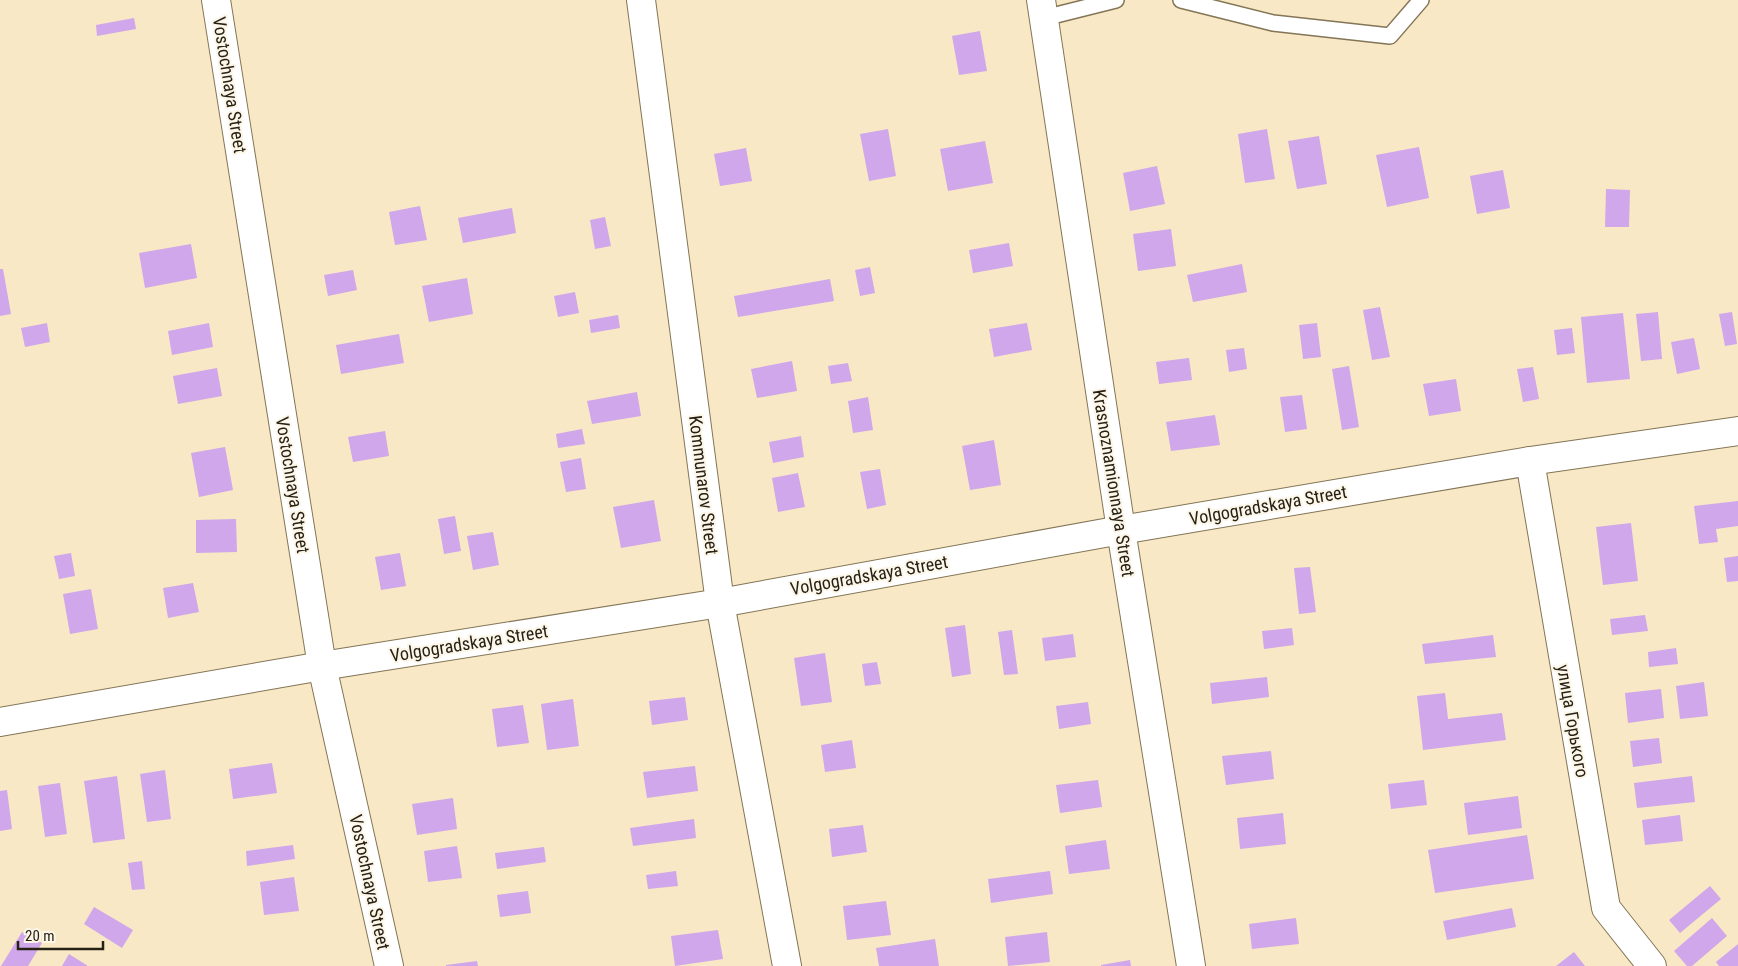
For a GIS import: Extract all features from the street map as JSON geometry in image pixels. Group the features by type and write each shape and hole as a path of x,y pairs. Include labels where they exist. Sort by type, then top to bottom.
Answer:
{"street":[{"name":"Vostochnaya Street","path":"216,0 322,666 389,966"},
{"name":"Kommunarov Street","path":"641,0 720,602 787,966"},
{"name":"Krasnoznamionnaya Street","path":"1043,9 1120,530 1191,966"},
{"name":"Volgogradskaya Street","path":"0,722 322,666 720,602 1120,530 1530,461 1738,431"},
{"name":"улица Горького","path":"1530,461 1606,908 1652,966"}],"lane":[{"path":"1043,9 1116,0"},
{"path":"1181,0 1273,23 1390,36 1421,0"}],"building":[{"path":"134,18 136,29 97,36 96,25"},
{"path":"980,31 987,71 959,75 952,36"},
{"path":"888,129 896,176 869,181 860,134"},
{"path":"1267,129 1275,179 1245,183 1238,134"},
{"path":"1319,136 1327,184 1297,189 1288,141"},
{"path":"985,141 993,183 948,191 940,149"},
{"path":"1419,147 1429,198 1387,207 1376,155"},
{"path":"746,148 752,181 720,186 714,154"},
{"path":"1157,166 1165,204 1130,211 1123,173"},
{"path":"1503,170 1510,208 1477,214 1470,176"},
{"path":"1606,189 1630,190 1629,227 1605,227"},
{"path":"420,206 427,240 395,245 389,212"},
{"path":"512,208 516,233 463,243 458,218"},
{"path":"605,217 611,246 595,249 590,220"},
{"path":"1171,229 1176,266 1138,271 1133,234"},
{"path":"1009,243 1013,266 973,273 969,250"},
{"path":"191,244 197,278 145,288 139,253"},
{"path":"1242,264 1247,292 1193,302 1187,275"},
{"path":"870,267 875,293 860,296 855,270"},
{"path":"0,269 3,269 11,314 0,316"},
{"path":"353,270 357,290 328,296 324,275"},
{"path":"467,278 473,314 429,322 422,286"},
{"path":"830,279 834,301 738,317 734,296"},
{"path":"575,292 579,313 558,317 554,296"},
{"path":"1380,307 1390,357 1372,360 1363,310"},
{"path":"1658,312 1662,359 1641,361 1636,314"},
{"path":"1732,312 1737,344 1725,346 1719,314"},
{"path":"1623,313 1630,379 1587,383 1581,317"},
{"path":"618,315 620,328 591,333 589,320"},
{"path":"47,323 50,342 25,347 21,328"},
{"path":"209,323 213,347 172,355 168,331"},
{"path":"1027,323 1032,350 994,357 989,329"},
{"path":"1317,323 1321,357 1303,359 1299,325"},
{"path":"1572,328 1575,353 1557,355 1554,330"},
{"path":"399,334 404,363 341,374 336,345"},
{"path":"1694,338 1700,369 1677,374 1671,342"},
{"path":"1244,348 1247,369 1229,372 1226,350"},
{"path":"1189,358 1192,380 1159,384 1156,362"},
{"path":"792,361 797,391 757,398 751,369"},
{"path":"848,363 852,381 831,384 828,366"},
{"path":"1349,366 1359,427 1342,430 1332,369"},
{"path":"1533,367 1539,399 1523,402 1517,369"},
{"path":"217,368 222,396 178,404 173,376"},
{"path":"1456,379 1461,411 1429,416 1423,384"},
{"path":"637,392 641,416 592,424 587,401"},
{"path":"1302,395 1307,429 1285,432 1280,397"},
{"path":"868,397 873,430 853,433 848,401"},
{"path":"1215,415 1220,445 1171,451 1166,422"},
{"path":"582,429 585,444 558,448 556,434"},
{"path":"385,431 389,456 353,462 348,437"},
{"path":"801,436 804,457 773,463 769,442"},
{"path":"994,440 1001,485 970,490 962,446"},
{"path":"225,447 233,490 199,497 191,453"},
{"path":"581,458 586,489 566,492 560,462"},
{"path":"880,469 886,505 867,509 860,472"},
{"path":"798,473 805,507 778,512 772,478"},
{"path":"654,500 661,541 621,548 613,507"},
{"path":"1738,501 1738,526 1716,529 1718,542 1699,544 1694,506"},
{"path":"455,516 461,551 444,554 438,519"},
{"path":"236,519 237,552 196,553 196,520"},
{"path":"1631,523 1638,581 1603,585 1596,527"},
{"path":"493,532 499,565 473,570 467,536"},
{"path":"71,553 75,576 59,579 54,556"},
{"path":"400,553 406,586 381,590 375,557"},
{"path":"1738,556 1738,581 1727,582 1724,558"},
{"path":"1310,567 1316,612 1299,614 1294,568"},
{"path":"193,583 199,612 168,618 163,588"},
{"path":"91,589 98,629 70,634 63,594"},
{"path":"1645,615 1648,631 1612,635 1610,619"},
{"path":"965,625 971,674 952,677 945,628"},
{"path":"1292,628 1294,645 1264,649 1262,631"},
{"path":"1012,630 1018,674 1004,675 998,632"},
{"path":"1073,634 1076,657 1045,661 1042,638"},
{"path":"1493,635 1496,657 1425,664 1422,644"},
{"path":"1676,648 1678,664 1649,667 1648,652"},
{"path":"825,653 832,702 801,706 794,658"},
{"path":"877,662 881,684 865,686 862,664"},
{"path":"1267,677 1269,697 1212,704 1210,683"},
{"path":"1704,682 1708,716 1680,719 1676,686"},
{"path":"1661,689 1664,718 1628,723 1625,693"},
{"path":"1445,693 1448,719 1502,713 1506,740 1423,750 1417,696"},
{"path":"685,697 688,720 652,725 649,701"},
{"path":"573,699 579,746 547,750 541,704"},
{"path":"1088,702 1091,724 1059,729 1056,706"},
{"path":"523,705 529,743 497,747 492,709"},
{"path":"1659,738 1662,763 1633,767 1630,741"},
{"path":"852,740 856,768 825,772 821,745"},
{"path":"1271,751 1274,779 1226,785 1222,756"},
{"path":"272,763 277,793 233,799 229,769"},
{"path":"695,766 698,791 647,798 643,772"},
{"path":"165,770 171,819 147,822 140,774"},
{"path":"117,776 125,839 93,843 84,781"},
{"path":"1692,776 1695,802 1637,808 1634,783"},
{"path":"1098,780 1102,807 1060,813 1056,785"},
{"path":"1424,780 1427,805 1391,809 1388,784"},
{"path":"60,783 67,834 45,837 38,786"},
{"path":"7,790 12,829 0,831 0,791"},
{"path":"1518,796 1522,828 1468,835 1464,803"},
{"path":"453,798 457,829 417,835 412,804"},
{"path":"1283,813 1286,844 1240,849 1237,818"},
{"path":"1680,815 1683,841 1645,845 1642,820"},
{"path":"694,819 696,838 633,846 630,828"},
{"path":"863,825 867,852 832,857 829,829"},
{"path":"1527,835 1534,879 1435,893 1428,850"},
{"path":"1106,840 1110,869 1069,874 1065,846"},
{"path":"293,845 295,859 247,866 246,851"},
{"path":"457,846 462,878 428,882 424,851"},
{"path":"544,847 546,862 497,869 495,853"},
{"path":"142,861 145,889 132,890 128,863"},
{"path":"676,871 678,886 648,889 646,875"},
{"path":"1050,871 1053,894 991,903 988,879"},
{"path":"294,877 299,911 264,915 260,882"},
{"path":"1710,886 1721,899 1680,933 1669,920"},
{"path":"528,891 531,913 500,917 497,895"},
{"path":"886,901 891,935 847,940 843,906"},
{"path":"94,907 133,930 122,948 84,924"},
{"path":"1512,908 1516,927 1447,940 1443,921"},
{"path":"1296,918 1299,944 1252,949 1249,924"},
{"path":"1712,918 1727,936 1692,966 1687,966 1674,951"},
{"path":"718,930 723,959 675,966 671,936"},
{"path":"22,932 42,943 28,966 1,966"},
{"path":"1047,932 1050,962 1008,966 1005,937"},
{"path":"935,939 939,966 879,966 876,948"},
{"path":"1738,944 1738,966 1719,966 1716,962"},
{"path":"1574,952 1585,966 1556,966"},
{"path":"69,954 88,966 62,966"},
{"path":"1130,960 1131,966 1101,966 1101,965"},
{"path":"477,961 478,966 446,966 446,965"}]}
